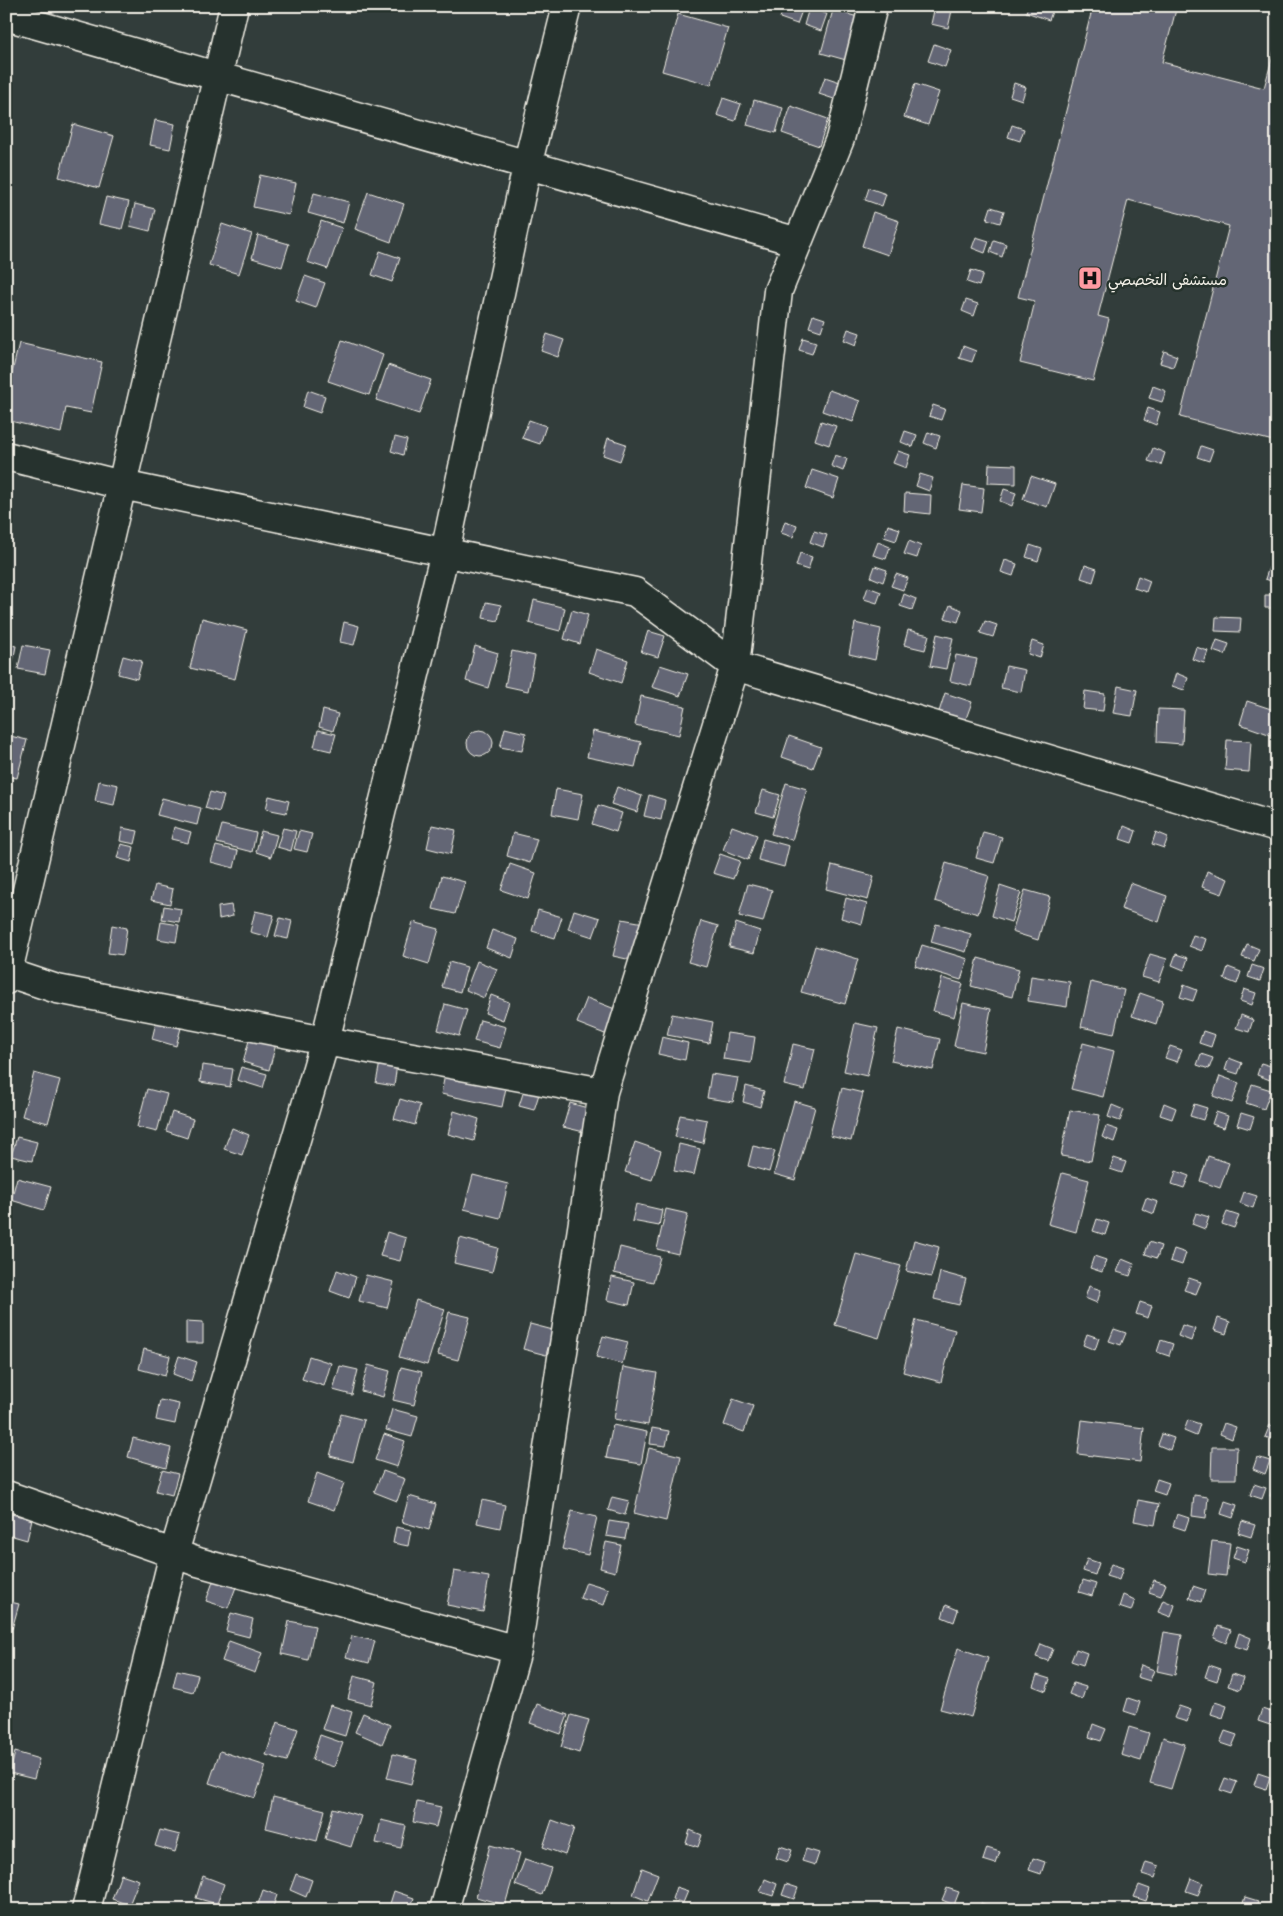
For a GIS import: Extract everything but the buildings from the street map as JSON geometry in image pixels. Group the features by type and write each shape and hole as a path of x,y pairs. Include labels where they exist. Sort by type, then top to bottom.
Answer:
{"street":[{"path":"234,6 7,975 57,989 603,1092"},
{"path":"86,1910 174,1553 325,1041 445,552 527,166 567,6"},
{"path":"444,1910 517,1650 603,1092 735,666 778,291 840,139 873,6"},
{"path":"6,16 798,242"},
{"path":"6,456 122,485 635,592 735,666 1277,826"},
{"path":"6,1495 198,1562 517,1650"}],"place":[{"name":"مستشفى التخصصي","path":"1090,278"}]}
